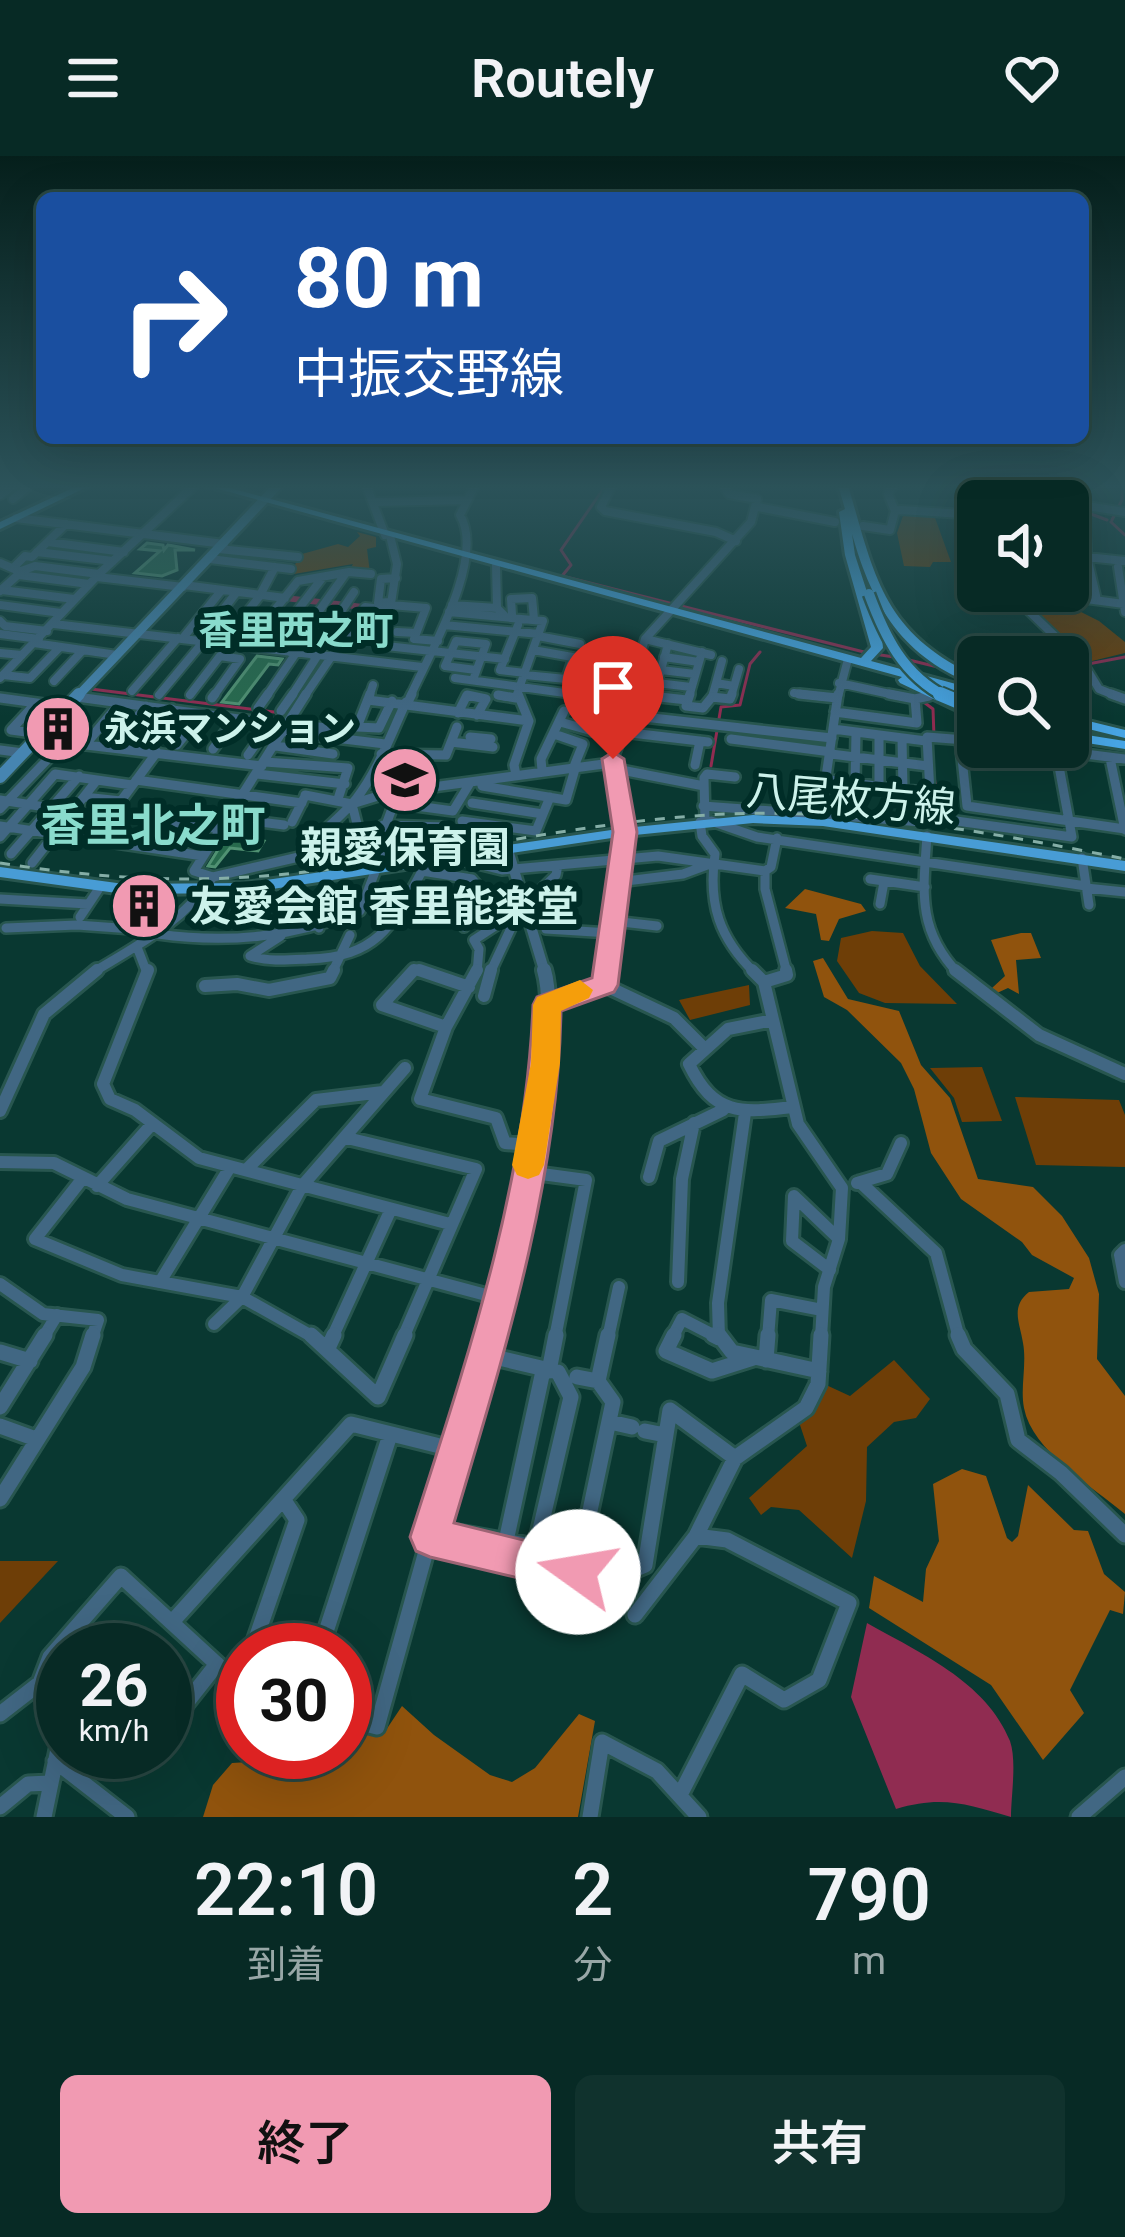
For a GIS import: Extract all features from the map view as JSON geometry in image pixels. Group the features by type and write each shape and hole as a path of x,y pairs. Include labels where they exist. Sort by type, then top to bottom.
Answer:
{"highway":[{"path":"488,563 676,608 848,659 871,652 892,624"},
{"path":"855,563 871,652 922,697 957,707"},
{"path":"860,563 884,638 905,669 957,703"},
{"path":"865,563 892,624 913,646 957,674"},
{"path":"871,652 957,682"},
{"path":"890,671 957,685"},
{"path":"1089,715 1125,724"},
{"path":"1089,727 1125,740"},
{"path":"1089,736 1125,740"}],"main road":[{"path":"0,777 206,563"},
{"name":"八尾枚方線","path":"1,873 100,886 328,880 378,866 420,868 705,818 822,817 925,829 1125,866"}],"street":[{"path":"0,563 18,571 346,604"},
{"path":"1,590 27,563"},
{"path":"1,676 111,563"},
{"path":"225,563 290,573"},
{"path":"209,884 194,871 343,638 365,607 390,610 396,578 393,563"},
{"path":"378,866 361,839 352,804 438,641 464,563"},
{"path":"604,985 625,832 611,765 622,735 634,668 645,639 717,563"},
{"path":"496,565 515,631 500,670 566,679 571,664"},
{"path":"18,571 34,566 95,578"},
{"path":"1089,567 1122,568"},
{"path":"1089,567 1122,568"},
{"path":"1089,567 1097,600"},
{"path":"1089,599 1124,603 1122,568"},
{"path":"222,644 262,592 269,573"},
{"path":"258,708 346,573"},
{"path":"231,657 298,581 371,574"},
{"path":"268,650 323,577"},
{"path":"396,578 381,579 378,603 426,608 414,639 438,641"},
{"path":"1,590 74,599"},
{"path":"132,692 221,591"},
{"path":"281,711 354,592"},
{"path":"159,695 236,593"},
{"path":"508,614 511,599 532,598 534,619"},
{"path":"0,605 61,613"},
{"path":"451,609 543,621 518,693 529,721 492,826"},
{"path":"451,609 508,614"},
{"path":"1029,612 1100,688 1125,699"},
{"path":"471,627 477,614"},
{"path":"480,633 488,615"},
{"path":"343,638 362,640 372,619"},
{"path":"403,619 421,620"},
{"path":"0,621 5,626 138,633 422,667"},
{"path":"444,625 471,627 480,633 515,631 580,644"},
{"path":"397,632 416,633"},
{"path":"0,634 117,655"},
{"path":"645,639 704,656"},
{"path":"474,675 486,644 456,641 445,667 518,693"},
{"path":"370,661 377,643 451,653"},
{"path":"654,697 668,644"},
{"path":"1,676 30,678 60,647"},
{"path":"54,681 82,650"},
{"path":"533,650 617,672"},
{"path":"0,653 22,656"},
{"path":"190,695 220,656 240,659 212,698"},
{"path":"481,656 505,659"},
{"path":"664,657 704,656"},
{"path":"704,656 686,706 704,708"},
{"path":"820,845 839,683 848,659"},
{"path":"703,724 704,708 722,661"},
{"path":"596,665 634,668"},
{"path":"596,665 591,683 628,694"},
{"path":"661,670 695,674"},
{"path":"712,697 730,699 740,672"},
{"path":"455,678 474,675"},
{"path":"202,680 224,683"},
{"path":"658,683 692,687"},
{"path":"716,683 734,686"},
{"path":"835,712 917,723 922,697 839,683"},
{"path":"373,685 357,727 379,728 394,686"},
{"path":"866,716 867,689"},
{"path":"794,693 837,698"},
{"path":"498,695 628,694 687,700"},
{"path":"892,694 892,720"},
{"path":"458,712 467,695 485,699 476,715"},
{"path":"76,697 289,727 383,749 446,754 457,727"},
{"path":"0,698 66,707"},
{"path":"368,700 529,721"},
{"path":"36,703 10,730 345,784 338,800"},
{"path":"85,745 120,703"},
{"path":"113,747 146,706"},
{"path":"140,750 172,710"},
{"path":"177,745 202,714"},
{"path":"626,715 795,738 856,732 957,739"},
{"path":"542,770 541,759 562,717 622,735 704,741 694,766"},
{"path":"213,749 235,719"},
{"path":"248,755 270,724"},
{"path":"733,731 765,724 831,753 928,766"},
{"path":"289,727 345,730"},
{"path":"855,784 856,732"},
{"path":"476,784 566,800 583,744 554,734"},
{"path":"879,735 879,787"},
{"path":"451,742 488,742 470,737"},
{"path":"902,738 903,790"},
{"path":"930,793 931,738"},
{"path":"276,746 333,754"},
{"path":"0,750 23,753"},
{"path":"111,814 157,752"},
{"path":"1089,755 1125,759"},
{"path":"963,768 967,806 1070,818 1125,830 1110,758"},
{"path":"2,803 48,759"},
{"path":"0,1111 4,1089 51,1006 158,934 209,884 303,856 333,814 352,804 388,793 476,784 542,770 611,765 704,786"},
{"path":"830,781 930,793 946,805 948,822 1072,837 1060,768"},
{"path":"3,830 55,774 243,795 305,795 352,804"},
{"path":"635,1615 696,1536 735,1458 806,1408 818,1384 822,1310 839,1240 842,1188 798,1124 764,982 730,950 719,931 710,886 715,854 702,836 704,786 707,774 735,777"},
{"path":"11,854 79,776"},
{"path":"32,863 97,780"},
{"path":"395,846 383,833 394,803 453,811 476,784"},
{"path":"229,818 288,824 305,795"},
{"path":"84,796 121,801"},
{"path":"462,821 532,832 550,797"},
{"path":"2,803 221,829"},
{"path":"472,803 543,814"},
{"path":"705,818 893,862 926,862 1125,892"},
{"path":"158,934 239,940 281,936 319,928 359,911 378,866 395,846 440,840 445,827 383,825"},
{"path":"925,829 925,926 936,950 955,973 1044,1038 1125,1074"},
{"path":"3,830 203,856"},
{"path":"457,859 515,869 619,858 765,871 771,867 777,838"},
{"path":"372,1726 377,1727 486,1355 527,1172 545,1063 547,980 540,929 550,844"},
{"path":"508,850 540,929"},
{"path":"1082,858 1089,905"},
{"path":"619,879 683,874 713,863"},
{"path":"281,936 250,956 262,960 360,955 384,938 420,868 472,879 512,930 496,952 484,996"},
{"path":"764,982 787,975 765,889 765,871"},
{"path":"870,879 925,887"},
{"path":"319,928 328,880"},
{"path":"880,904 884,882"},
{"path":"80,917 100,886"},
{"path":"0,899 88,904"},
{"path":"464,927 486,900"},
{"path":"6,928 76,925 146,930 179,916"},
{"path":"506,919 474,940 479,950 477,974 446,1027 420,1099 496,1118 505,1143 531,1145"},
{"path":"540,929 658,925"},
{"path":"205,986 237,984 269,990 330,978 350,935"},
{"path":"137,947 148,971 103,1084 110,1099 199,1158 450,1224"},
{"path":"446,1027 382,1005 415,969 470,987"},
{"path":"547,1005 604,985 674,1018 705,1049"},
{"path":"723,1110 695,1079 689,1064 721,1033 736,1027 757,1028 773,1019"},
{"path":"214,1324 242,1297 302,1186 405,1068"},
{"path":"246,1170 316,1100 383,1092"},
{"path":"650,1177 659,1141 694,1123 723,1110 745,1113 793,1107"},
{"path":"719,1338 718,1304 745,1113"},
{"path":"677,1282 682,1179 694,1123"},
{"path":"97,1186 152,1124"},
{"path":"83,1178 35,1239 122,1274 242,1297 307,1331 378,1397 476,1168 346,1138"},
{"path":"842,1188 887,1174 901,1143"},
{"path":"0,1162 54,1163 97,1186 199,1218 501,1299"},
{"path":"160,1282 230,1167"},
{"path":"506,1541 586,1180 527,1172"},
{"path":"860,1182 936,1253 964,1349 1007,1394 1018,1440 1061,1473 1125,1535"},
{"path":"830,1270 792,1241 794,1196 839,1240"},
{"path":"328,1348 391,1209"},
{"path":"1125,1250 1120,1255 1125,1282"},
{"path":"0,1284 43,1314 98,1320 83,1367 0,1499"},
{"path":"598,1381 619,1287"},
{"path":"761,1358 771,1300 822,1310"},
{"path":"0,1407 57,1315"},
{"path":"761,1358 712,1372 666,1351 682,1319 719,1338 732,1352 761,1358 819,1371"},
{"path":"0,1352 30,1361"},
{"path":"430,1537 453,1532 536,1546 572,1397 558,1372 486,1355"},
{"path":"577,1377 598,1381 613,1402 578,1572"},
{"path":"430,1537 610,1580 645,1565 670,1410 735,1458"},
{"path":"610,1422 665,1436"},
{"path":"172,1622 351,1424 456,1450"},
{"path":"0,1426 36,1439"},
{"path":"329,1623 390,1435"},
{"path":"261,1623 297,1520 284,1502"},
{"path":"681,1793 742,1675 784,1700 818,1679 849,1603 728,1540 696,1536"},
{"path":"80,1623 121,1576 216,1663"},
{"path":"192,1696 216,1665"},
{"path":"0,1714 36,1686"},
{"path":"590,1817 602,1742 650,1762 699,1817"},
{"path":"1079,1817 1125,1777"},
{"path":"44,1817 51,1779"},
{"path":"79,1779 127,1817"},
{"path":"0,1807 28,1784 50,1783"}],"shaded area":[{"path":"296,563 369,563 370,573 350,569 353,564 288,575"},
{"path":"903,563 933,563 930,567"},
{"path":"1033,612 1081,612 1125,642 1125,653 1089,662 1089,636 1057,636"},
{"path":"805,889 861,904 866,911 839,919 829,941 821,940 816,914 785,908"},
{"path":"872,931 903,933 920,966 957,1004 885,1003 859,993 837,961 841,938"},
{"path":"1031,933 1041,958 1016,960 1019,994 1008,988 997,993 992,988 1005,976 991,940"},
{"path":"823,958 848,999 899,1011 921,1065 950,1098 978,1179 1033,1187 1062,1216 1089,1258 1099,1294 1097,1359 1125,1396 1125,1514 1051,1453 1029,1424 1024,1408 1020,1303 1029,1292 1069,1289 1074,1278 1032,1255 1022,1242 961,1199 931,1153 914,1089 901,1063 847,1010 824,997 813,961"},
{"path":"749,985 750,1005 690,1020 679,1000"},
{"path":"982,1067 1002,1121 962,1122 954,1098 930,1068"},
{"path":"1015,1097 1119,1100 1125,1115 1125,1167 1036,1165"},
{"path":"894,1360 930,1399 916,1418 894,1422 867,1447 866,1501 852,1558 799,1510 771,1507 761,1515 749,1498 807,1446 799,1422 824,1384 850,1396"},
{"path":"962,1469 986,1476 1012,1542 1018,1536 1028,1485 1074,1530 1088,1531 1104,1574 1125,1592 1123,1614 1110,1610 1070,1690 1084,1713 1043,1760 991,1685 869,1608 874,1576 923,1602 926,1569 939,1541 933,1484"},
{"path":"0,1561 58,1561 0,1623"},
{"path":"867,1623 949,1670 985,1701 1012,1749 1011,1817 954,1803 896,1809 851,1697"},
{"path":"402,1706 490,1775 512,1782 535,1768 579,1714 595,1721 578,1817 203,1817 218,1779 372,1779 372,1730 386,1730"}],"building":[{"path":"147,563 176,563 177,570 162,576 135,573"},
{"path":"257,656 282,659 278,665 269,664 239,704 222,702"},
{"path":"229,832 264,841 258,851 230,848 215,867 208,866"}],"waterway":[{"path":"569,563 562,576 864,652"},
{"path":"285,598 363,607"},
{"path":"711,766 721,707 740,705 750,664 760,652"},
{"path":"874,654 894,657"},
{"path":"1089,664 1125,657"},
{"path":"909,660 946,669"},
{"path":"91,689 290,714"},
{"path":"925,703 933,709 934,737"},
{"path":"932,758 936,792"}],"railway":[{"path":"0,863 132,877 264,876 596,827 759,813 917,823 1125,859"}],"slow traffic":[{"path":"528,1165 545,1063 547,1005 580,990"}],"place":[{"name":"永浜マンション","path":"58,729"},
{"name":"親愛保育園","path":"405,780"},
{"name":"友愛会館 香里能楽堂","path":"144,906"}],"district":[{"name":"香里西之町","path":"296,631"},
{"name":"香里北之町","path":"153,825"}],"route":[{"path":"578,1572 430,1537 486,1355 515,1237 545,1063 547,1005 604,985 625,832 613,759"}]}
